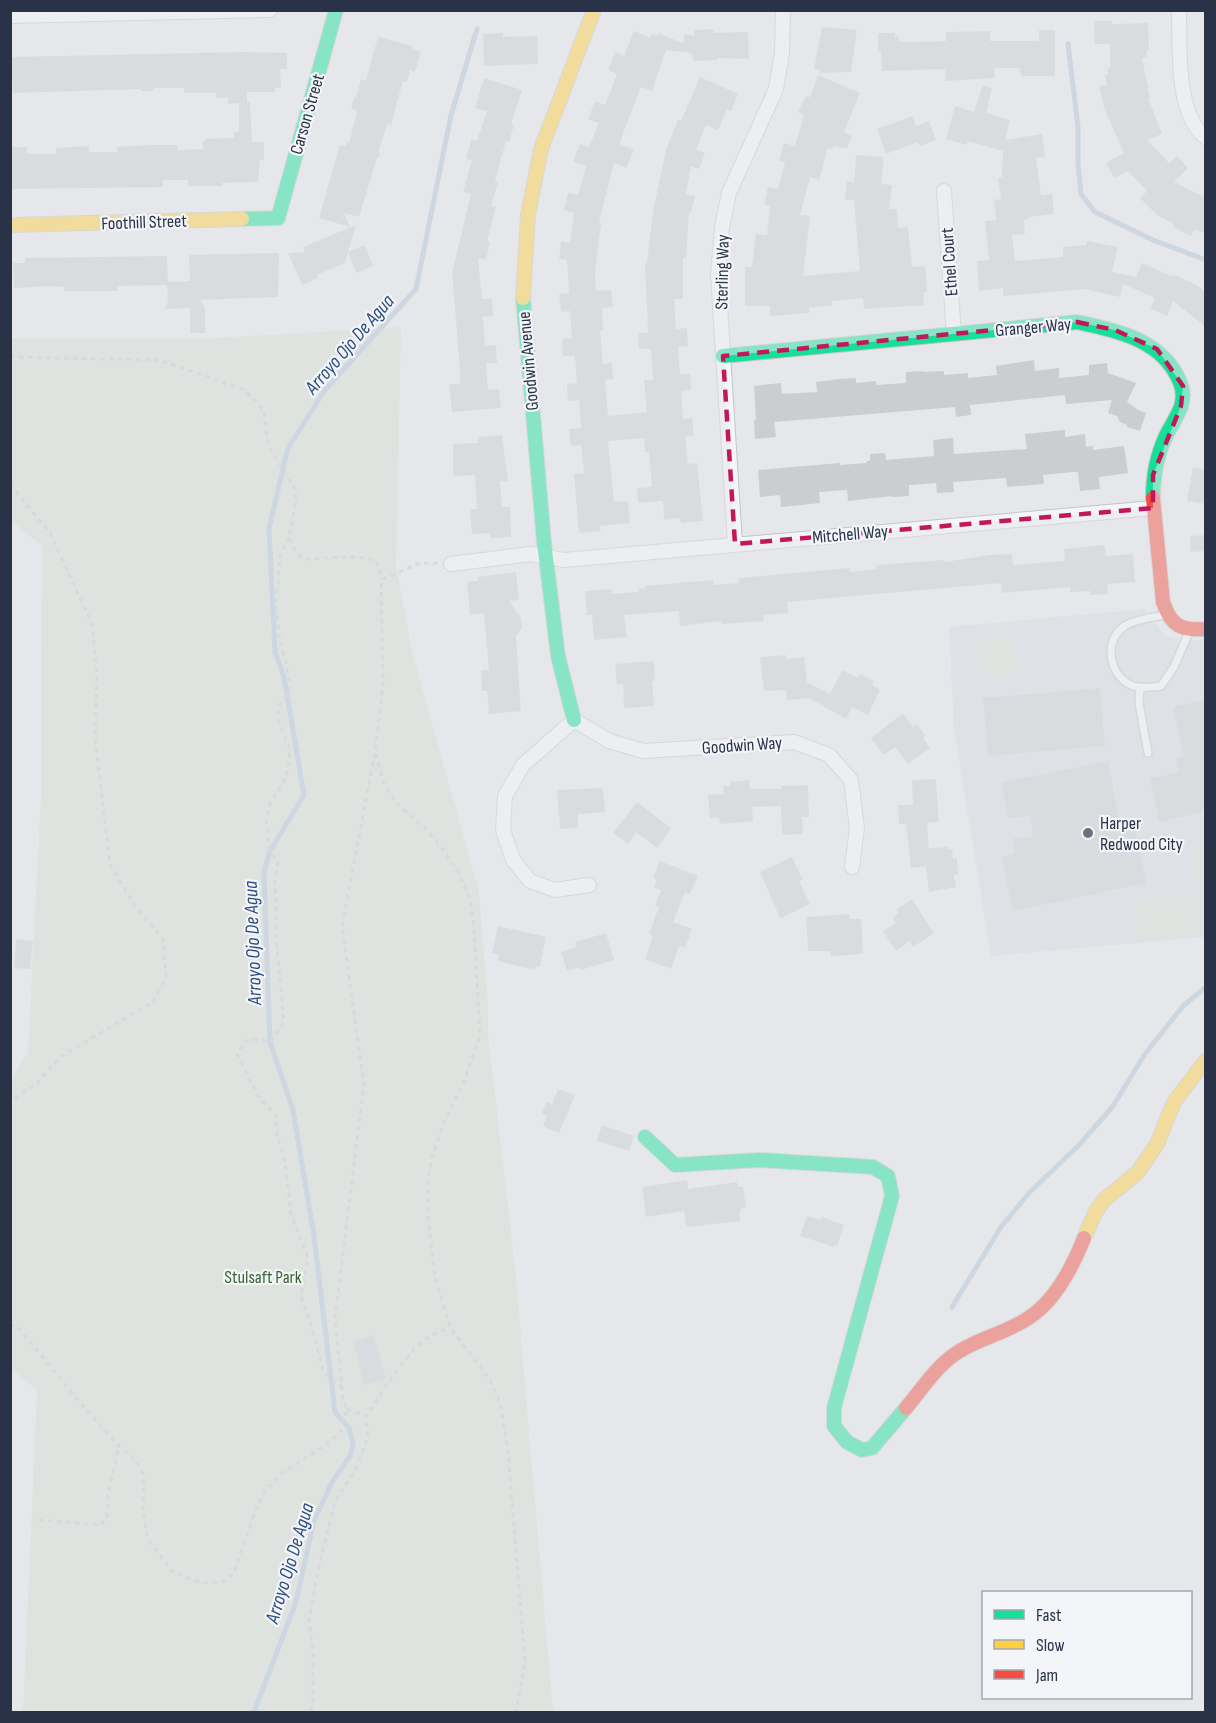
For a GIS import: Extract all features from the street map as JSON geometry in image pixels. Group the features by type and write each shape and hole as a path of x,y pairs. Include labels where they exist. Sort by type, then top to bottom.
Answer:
{"street":[{"path":"10,16 270,10"},
{"name":"Carson Street","path":"278,218 336,10"},
{"name":"Goodwin Avenue","path":"574,720 558,656 548,558 544,542 523,306 528,215 541,149 594,10"},
{"name":"Sterling Way","path":"735,544 718,274 722,227 729,193 776,89 782,53 783,10"},
{"path":"1179,10 1180,70 1187,110 1200,134 1206,138"},
{"name":"Ethel Court","path":"944,191 954,334"},
{"name":"Foothill Street","path":"10,225 278,218"},
{"name":"Granger Way","path":"723,356 1077,322 1115,330 1157,349 1172,366 1184,386 1181,406 1165,438 1154,475 1152,508 1162,602 1167,614"},
{"name":"Mitchell Way","path":"451,564 531,554 564,560 1152,508"},
{"path":"1167,614 1175,624 1190,631 1206,628"},
{"path":"574,720 523,765 505,796 503,830 513,860 530,881 555,890 589,885"},
{"name":"Goodwin Way","path":"574,720 609,741 643,751 794,742 830,755 851,780 857,828 852,867"},
{"path":"645,1137 675,1165 760,1160 873,1167 888,1176 892,1196 834,1408 834,1426 847,1442 862,1450 872,1448 883,1437 942,1365 956,1353 1030,1317 1053,1294 1078,1254 1095,1214 1104,1200 1138,1172 1157,1144 1174,1102 1206,1060"}],"lane":[{"path":"1167,614 1131,623 1122,628 1113,639 1110,654 1113,667 1120,677 1132,686 1145,688 1161,686 1174,667 1190,631"},
{"path":"1140,687 1139,703 1148,753"}],"path":[{"path":"10,357 159,360 244,390 264,411 268,445 296,490 296,505 289,537 280,555 276,608 280,643 290,688 280,704 278,713 279,723 290,748 288,770 284,783 270,804 266,819 270,851 278,863 275,880 277,948 285,1023 270,1042 258,1039 246,1041 237,1054 260,1099 276,1115 277,1135 285,1162 291,1214 308,1258 301,1296 323,1370 332,1380 342,1386"},
{"path":"10,484 50,532 92,624 97,674 95,739 110,865 136,907 163,939 166,976 153,1002 61,1056 37,1083 10,1102"},
{"path":"10,1325 17,1326 82,1405 119,1446 136,1460 144,1476 143,1510 148,1540 172,1571 195,1581 209,1583 225,1581 234,1572 255,1512 265,1491 282,1473 326,1445 340,1431 347,1409 343,1400 334,1318 364,1084 342,926 375,752 383,684 381,580 380,568 374,560 351,556 304,558 295,550 289,537"},
{"path":"381,580 420,563 451,564"},
{"path":"375,752 383,783 398,805 442,848 459,873 470,899 474,926 480,1036 432,1157 428,1179 428,1218 435,1277 450,1328 490,1380 500,1402 508,1451 525,1662 516,1713"},
{"path":"311,1713 313,1655 309,1619 335,1500 355,1471 368,1437 366,1416 405,1361 418,1347 431,1335 450,1328"},
{"path":"347,1409 366,1416"},
{"path":"39,1520 101,1525 107,1518 108,1495 119,1446"}],"highlighted area":[{"path":"1077,322 1115,330 1157,349 1183,386 1181,406 1153,475 1153,508 735,544 723,356"}],"shaded area":[{"name":"Harper Redwood City","path":"1144,609 1165,636 1188,641 1205,639 1205,937 991,956 954,730 949,627"}],"green space":[{"name":"Stulsaft Park","path":"401,327 396,565 413,655 479,892 488,1004 488,1034 515,1267 553,1712 23,1712 37,1390 11,1369 10,1083 28,1052 41,795 42,546 11,521 10,338 216,338"},
{"path":"1012,635 1018,670 999,675 981,671 976,645 982,640"},
{"path":"1205,847 1205,878 1194,879 1192,848"},
{"path":"1200,897 1196,935 1138,940 1135,901 1150,898"}],"building":[{"path":"1094,21 1112,21 1112,24 1148,23 1149,50 1147,50 1147,58 1142,58 1150,98 1148,98 1162,134 1147,140 1169,163 1177,156 1188,168 1174,182 1206,198 1206,234 1195,229 1191,236 1173,227 1174,224 1157,215 1140,198 1147,191 1128,171 1114,178 1106,163 1124,153 1104,108 1099,86 1107,85 1105,75 1108,75 1107,69 1110,68 1110,44 1095,44"},
{"path":"822,27 857,30 851,72 819,73 820,70 814,69"},
{"path":"714,29 714,33 748,32 749,59 718,58 717,60 693,61 692,53 666,50 652,91 641,87 622,136 620,144 634,150 626,168 614,163 599,223 601,224 595,271 596,291 611,290 613,307 602,308 603,331 600,331 603,364 612,363 613,379 605,380 608,416 647,412 644,380 653,380 651,349 639,349 638,333 648,333 645,264 666,150 700,77 738,94 731,111 727,110 718,130 706,125 696,149 705,153 699,169 691,166 686,194 695,196 691,213 689,213 686,258 683,257 683,299 674,299 676,329 687,328 688,346 678,347 680,374 690,374 691,390 681,391 683,419 692,418 694,436 685,437 688,464 697,463 703,521 681,523 680,518 664,520 663,501 638,503 637,488 652,487 649,452 645,452 644,438 608,441 614,502 628,501 630,523 600,526 601,531 579,533 574,474 584,473 581,445 571,446 569,429 581,428 579,400 568,401 567,384 577,383 575,356 563,356 562,339 572,338 570,311 561,312 559,294 569,293 567,260 559,259 561,241 570,243 574,213 564,210 568,193 578,195 586,166 573,161 580,144 589,147 599,123 588,119 595,101 605,105 617,74 608,70 615,52 624,56 634,31 650,38 652,34 657,36 658,33 683,43 685,34 695,36 694,30"},
{"path":"1039,30 1055,30 1055,76 1021,76 1019,68 994,68 995,78 946,81 945,69 882,71 881,52 878,52 878,33 895,33 895,37 899,36 899,42 946,41 946,32 990,31 990,41 1039,41"},
{"path":"503,33 503,37 537,36 538,64 484,66 483,34"},
{"path":"378,37 413,46 412,49 421,52 415,72 410,70 407,82 403,81 391,125 387,124 379,150 380,156 377,158 359,217 344,213 350,227 319,218 340,145 346,146 347,142 349,143 357,113 356,110 351,109 354,97 356,98 361,79 366,80"},
{"path":"287,53 287,69 280,69 281,88 275,88 275,92 247,92 247,102 250,102 252,142 264,142 264,160 260,160 258,182 222,183 222,186 188,186 188,180 163,180 163,187 12,189 10,147 27,147 27,154 56,154 56,148 89,146 89,152 117,152 117,147 147,145 177,145 178,150 203,149 205,139 234,138 234,132 239,132 239,103 228,104 228,97 216,98 216,93 184,93 184,88 154,88 154,91 141,91 141,89 13,93 12,81 10,81 10,57"},
{"path":"818,75 860,93 844,132 852,135 847,149 834,146 832,149 828,148 819,180 810,177 800,215 810,216 803,276 860,271 854,200 845,200 847,181 854,183 856,155 884,157 881,184 892,185 889,209 897,209 898,228 908,227 912,267 925,266 927,292 923,293 924,305 864,309 863,298 832,301 832,305 809,308 809,313 770,316 770,306 745,306 745,267 752,267 756,234 767,235 770,206 764,204 768,187 778,189 785,162 779,161 784,143 795,146 804,115 798,112 806,96 810,97"},
{"path":"484,78 522,90 511,124 514,125 509,142 506,141 495,181 498,182 491,206 496,207 487,241 490,242 486,260 478,258 482,299 492,299 493,316 483,317 485,346 496,345 497,363 486,363 488,390 499,389 501,408 452,412 449,384 460,384 460,369 452,273 471,194 463,192 472,160 466,159 471,140 477,141 487,111 475,108"},
{"path":"983,85 992,88 986,113 1010,120 1005,140 1042,134 1045,157 1036,158 1041,195 1052,194 1054,214 1028,217 1024,220 1025,234 1012,235 1015,261 1063,257 1063,247 1086,245 1087,241 1118,247 1112,272 1136,277 1142,263 1195,284 1206,292 1206,327 1173,301 1167,316 1150,308 1155,298 1123,284 1120,297 1084,289 1003,296 1003,288 979,291 977,261 989,260 985,221 996,220 994,200 1001,199 998,178 1002,177 1003,151 968,141 967,145 946,139 955,106 974,112"},
{"path":"913,116 916,126 929,121 936,140 920,146 918,142 886,154 877,129"},
{"path":"356,225 345,263 317,275 318,278 302,285 288,253 305,252 303,247"},
{"path":"365,245 373,266 356,273 348,252"},
{"path":"279,253 278,297 200,300 205,308 205,333 190,333 190,308 165,309 168,301 167,285 117,286 117,291 64,291 64,287 53,286 14,288 13,263 25,263 25,258 167,256 168,282 190,281 189,255"},
{"path":"1034,360 1035,371 1059,368 1059,378 1089,375 1089,365 1107,363 1108,373 1136,383 1127,402 1146,413 1140,431 1127,427 1120,422 1117,416 1108,413 1112,400 1066,404 1065,395 970,405 971,415 956,417 955,407 774,422 776,437 755,439 754,386 781,383 782,394 817,392 816,382 840,379 856,378 856,383 876,381 876,385 906,383 906,372 944,371 944,375 968,373 968,378 997,375 996,366"},
{"path":"1065,430 1065,437 1085,434 1086,447 1093,446 1093,450 1124,446 1128,473 1099,477 1100,489 1080,491 1078,472 1073,472 1043,475 1044,484 1007,487 1006,478 953,482 954,492 937,493 936,483 909,485 909,496 848,501 847,490 819,492 820,503 781,507 780,495 760,497 758,470 867,463 866,461 870,461 870,454 885,453 886,460 934,456 933,440 953,438 954,454 1027,449 1025,434"},
{"path":"502,435 508,481 500,481 502,507 510,507 511,537 490,538 490,533 472,534 470,509 477,509 475,475 453,476 453,444 478,443 478,437"},
{"path":"1193,468 1206,469 1206,504 1187,501"},
{"path":"1206,535 1206,551 1191,552 1190,536"},
{"path":"1103,545 1106,556 1133,554 1135,582 1107,584 1108,594 1090,595 1090,591 1070,592 1070,587 1002,593 1001,583 787,602 788,613 763,615 764,621 721,624 721,621 680,626 679,611 624,615 627,637 594,640 592,615 587,615 585,591 611,589 612,594 638,592 638,589 646,588 645,586 713,580 714,585 739,583 739,578 850,568 850,572 877,569 876,565 944,560 945,562 990,555 1012,554 1013,565 1065,561 1064,549"},
{"path":"516,572 519,600 509,601 521,618 522,628 516,636 521,711 489,714 487,691 482,691 481,670 489,670 484,613 470,615 467,582 478,581 478,577"},
{"path":"786,655 786,659 804,657 807,682 830,694 842,670 857,678 859,674 874,681 872,685 880,690 868,715 852,707 846,719 809,698 787,700 786,690 764,691 760,657"},
{"path":"654,661 655,681 652,681 654,706 624,708 623,684 617,685 615,664"},
{"path":"1100,688 1105,746 988,756 983,698"},
{"path":"1206,700 1206,808 1202,809 1203,812 1159,822 1150,779 1179,772 1176,758 1184,757 1173,707"},
{"path":"903,713 913,727 917,724 926,736 923,738 930,748 908,764 895,747 884,755 871,738"},
{"path":"1108,761 1122,832 1135,829 1146,883 1013,911 1002,857 1015,854 1012,839 1033,836 1031,816 1008,818 1001,783"},
{"path":"936,779 939,822 927,823 929,848 948,847 952,849 953,859 957,858 958,875 954,875 956,887 929,892 926,866 911,868 906,824 899,824 898,805 913,805 912,780"},
{"path":"749,780 750,789 781,789 781,786 808,785 809,817 802,817 803,834 782,835 781,806 752,807 753,821 720,824 719,817 710,818 708,795 724,794 723,786 730,786 730,782"},
{"path":"603,788 605,812 578,814 578,828 560,829 557,790"},
{"path":"637,802 671,828 657,848 636,832 628,844 613,833"},
{"path":"792,857 803,880 799,881 810,904 780,918 760,872"},
{"path":"660,861 698,876 690,894 685,892 673,922 692,929 685,948 679,946 671,969 645,959 653,936 649,934 659,907 655,905 661,890 654,888 657,880 653,878"},
{"path":"912,899 934,933 913,947 910,941 896,951 883,931 896,923 893,917 899,913 897,909"},
{"path":"849,914 850,919 861,919 863,954 831,956 830,951 808,951 806,917"},
{"path":"498,926 546,937 540,966 536,966 535,970 498,961 499,955 492,953"},
{"path":"606,933 614,960 581,970 580,967 567,971 561,952 577,947 575,942"},
{"path":"16,939 33,941 30,969 14,968"},
{"path":"558,1089 575,1095 559,1133 543,1126 547,1116 542,1114 546,1102 552,1104"},
{"path":"602,1125 634,1136 629,1151 597,1141"},
{"path":"687,1180 688,1189 737,1182 738,1187 743,1187 746,1207 741,1208 739,1212 741,1221 686,1227 684,1211 646,1217 642,1187"},
{"path":"807,1216 821,1220 822,1217 844,1225 837,1246 800,1236"},
{"path":"374,1335 386,1379 364,1385 353,1341"}],"waterway":[{"name":"Arroyo Ojo De Agua","path":"254,1712 296,1602 314,1521 332,1482 350,1456 353,1443 349,1428 335,1412 314,1236 293,1110 270,1042 264,872 270,851 304,795 284,677 275,652 269,528 288,448 325,390 416,289 451,115 477,29"},
{"path":"1068,44 1078,127 1081,194 1095,212 1153,240 1206,260"},
{"path":"952,1307 1001,1227 1029,1193 1080,1144 1113,1106 1145,1054 1183,1006 1206,987"}],"traffic: fast":[{"path":"242,219 278,218 336,10"},
{"path":"523,298 544,542 558,656 574,720"},
{"path":"723,356 1077,322 1119,332 1145,343 1167,360 1182,389 1181,407 1158,458 1153,498"},
{"path":"645,1137 675,1165 760,1160 873,1167 888,1176 892,1196 834,1408 834,1426 847,1442 862,1450 872,1448 906,1408"}],"traffic: slow":[{"path":"523,298 528,215 541,149 594,10"},
{"path":"10,225 242,219"},
{"path":"1084,1238 1095,1213 1104,1200 1138,1172 1157,1144 1174,1102 1206,1060"}],"traffic: jam":[{"path":"1153,498 1163,602 1166,610 1174,622 1184,628 1206,629"},
{"path":"906,1408 948,1359 973,1344 1021,1323 1039,1310 1062,1282 1084,1238"}],"place":[{"name":"Harper Redwood City","path":"1088,833"}]}
